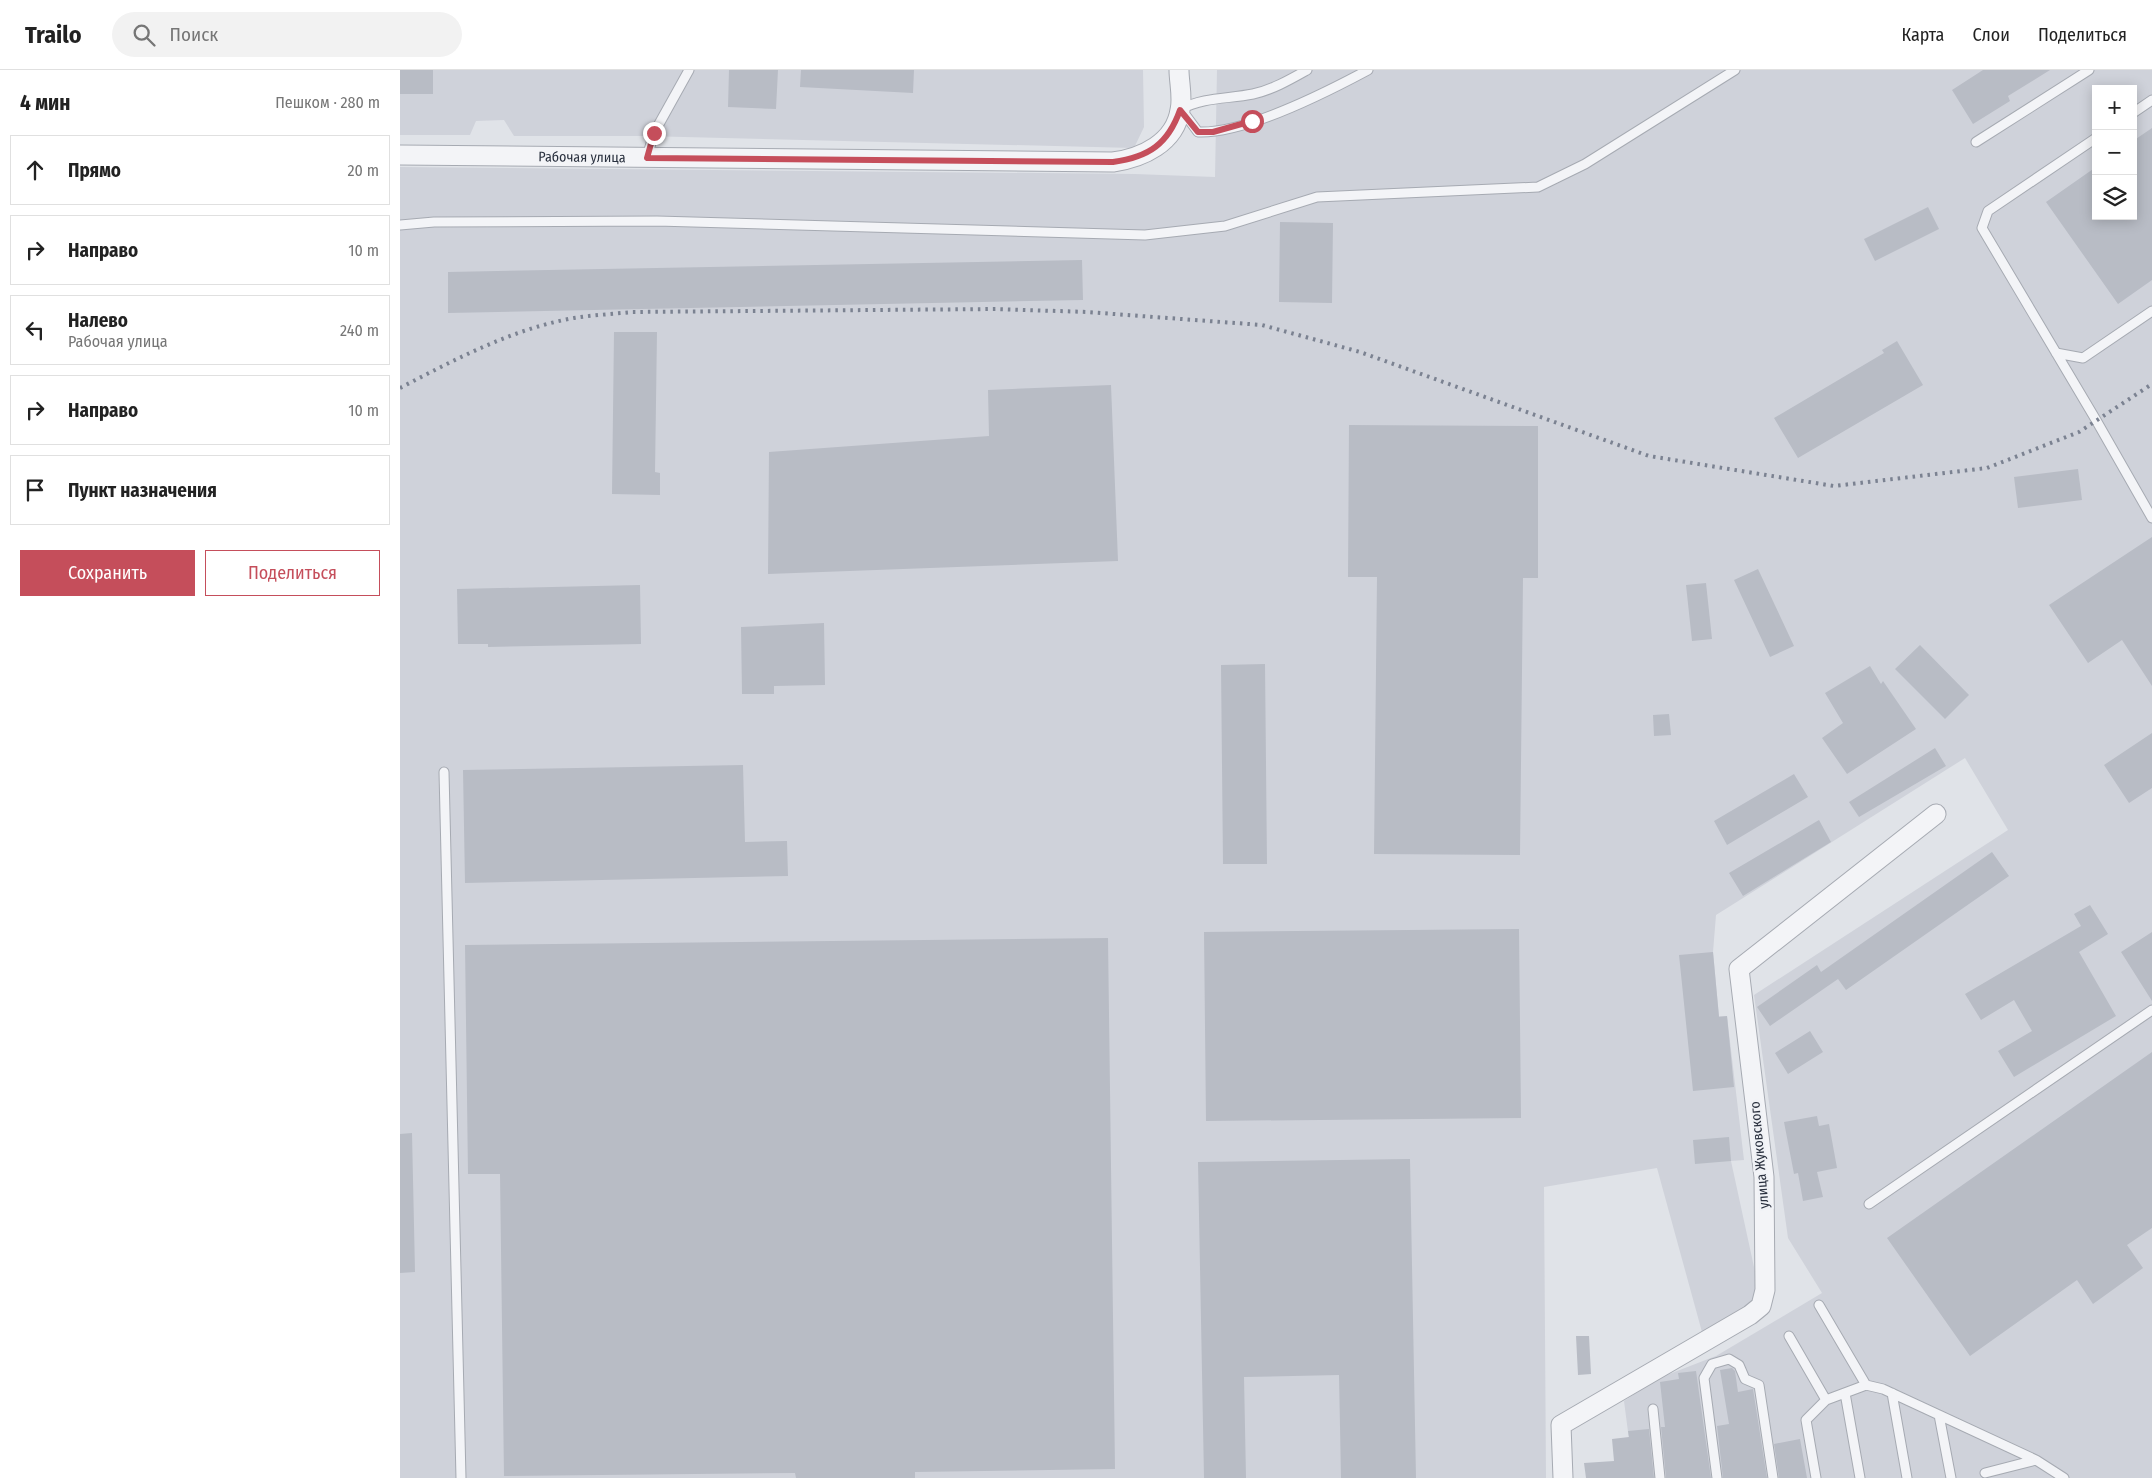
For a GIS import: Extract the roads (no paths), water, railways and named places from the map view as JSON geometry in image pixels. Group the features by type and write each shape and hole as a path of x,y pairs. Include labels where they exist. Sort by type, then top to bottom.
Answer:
{"street":[{"name":"Рабочая улица","path":"400,155 1113,162 1142,155 1155,148 1166,138 1174,126 1180,110 1179,70"},
{"name":"улица Жуковского","path":"1563,1478 1561,1426 1750,1316 1761,1306 1765,1290 1764,1177 1739,969 1936,814"}],"lane":[{"path":"647,158 654,133 689,70"},
{"path":"1307,70 1255,94 1194,102 1180,110 1198,132 1213,132 1252,121 1322,94 1368,70"},
{"path":"400,224 434,222 657,221 1144,235 1225,226 1316,197 1538,186 1585,164 1735,70"},
{"path":"1976,142 2089,70"},
{"path":"2137,109 2152,100"},
{"path":"2092,141 1988,211 1982,228 2152,518"},
{"path":"2056,353 2083,358 2152,311"},
{"path":"444,772 461,1478"},
{"path":"1868,1204 2152,1010"},
{"path":"1819,1305 1866,1385"},
{"path":"1789,1336 1826,1400"},
{"path":"1717,1478 1704,1378 1712,1364 1729,1359 1739,1365 1745,1379 1759,1385 1773,1478"},
{"path":"1816,1478 1806,1420 1826,1400 1866,1385 1892,1393 2036,1460 2064,1478"},
{"path":"1844,1393 1860,1478"},
{"path":"1892,1393 1907,1478"},
{"path":"1653,1409 1660,1478"},
{"path":"1938,1415 1951,1478"},
{"path":"1985,1473 2036,1460"}],"railway":[{"path":"400,388 463,356 506,337 551,323 588,316 632,312 996,309 1087,312 1262,325 1360,352 1649,456 1834,486 1987,468 2079,432 2152,384"}]}
